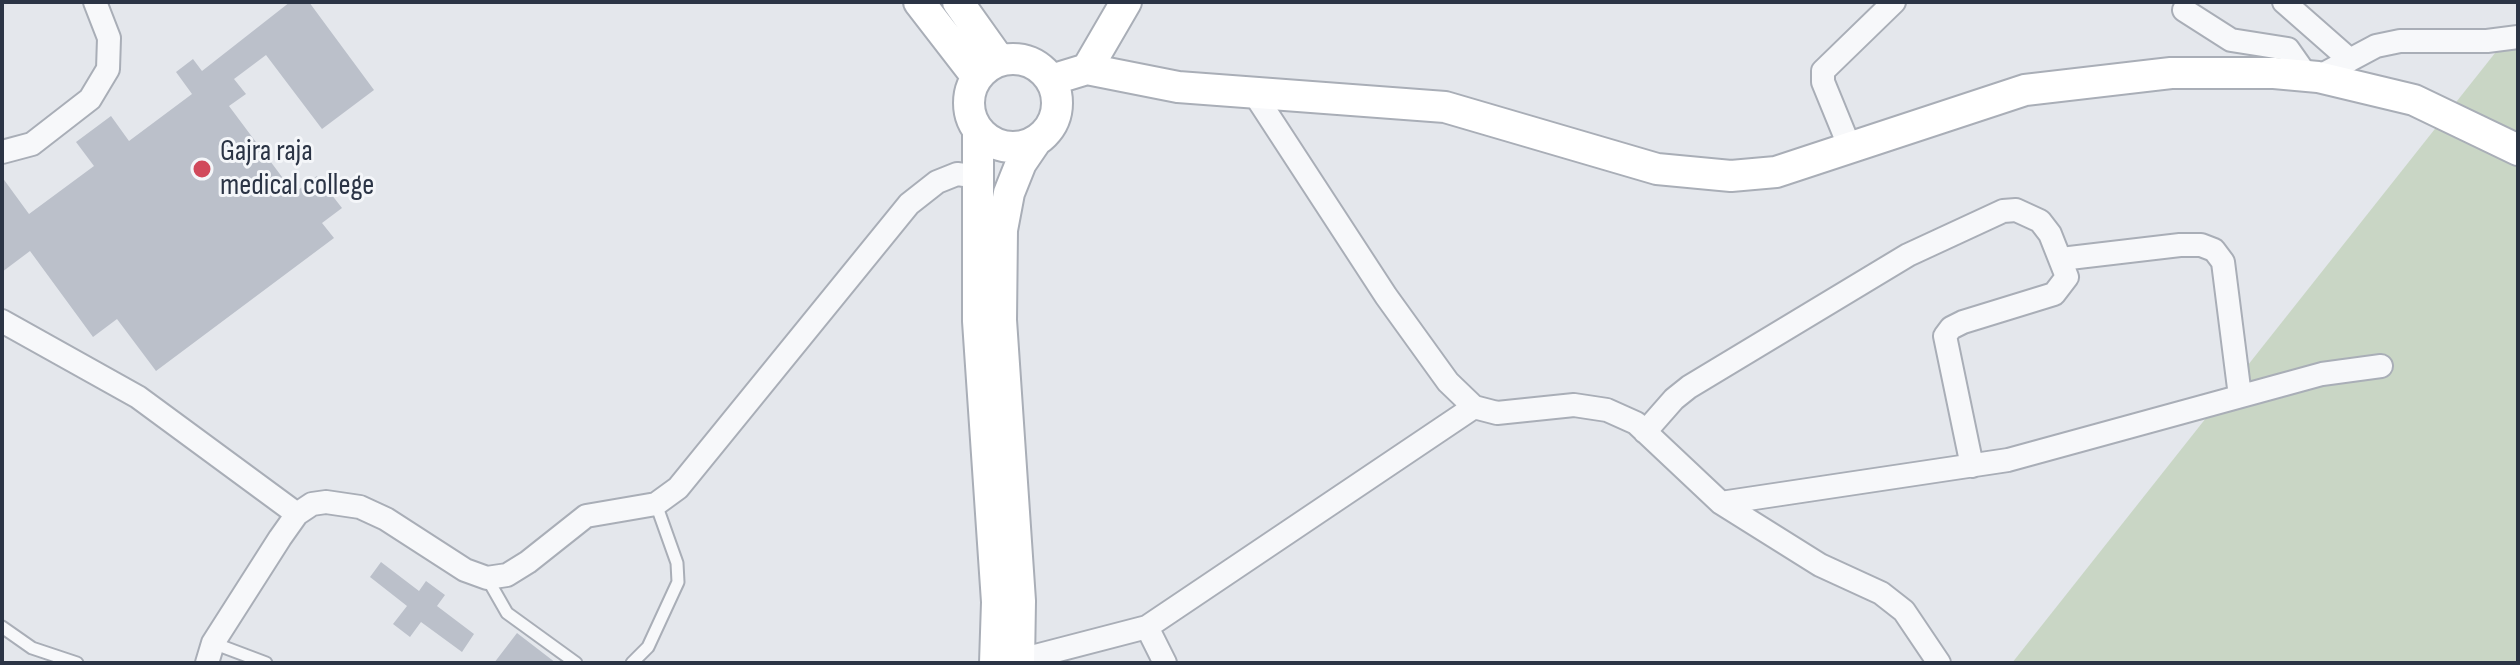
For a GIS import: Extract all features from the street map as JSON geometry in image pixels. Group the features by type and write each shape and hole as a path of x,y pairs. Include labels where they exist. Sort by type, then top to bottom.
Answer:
{"main road":[{"path":"919,2 989,69"},
{"path":"958,2 989,69"},
{"path":"1087,69 1126,2"},
{"path":"989,69 1029,62 1051,80 1057,97 1056,114 1049,130 1036,141 1021,163 1009,193 1002,230 1001,320 1020,601 1008,661"},
{"path":"989,69 969,104 978,131 978,321 997,602 1008,661"},
{"path":"1051,80 1087,69 1178,87 1445,107 1657,169 1731,176 1776,172 2025,90 2171,73 2312,76 2414,100 2512,144"},
{"path":"978,131 1002,147 1020,147 1036,141"}],"street":[{"path":"2,152 9,153 32,144 90,99 108,69 109,38 95,2"},
{"path":"1850,148 1823,82 1823,71 1894,2"},
{"path":"2284,2 2350,60"},
{"path":"2184,10 2231,40 2288,49 2312,76 2376,46 2400,41 2487,41 2518,37"},
{"path":"1255,95 1386,296 1448,382 1474,407 1497,413 1574,405 1607,410 1636,423 1721,503 1820,565 1893,602 1922,633 1939,663"},
{"path":"210,653 297,514 312,504 326,502 360,507 386,519 465,570 487,578 507,575 528,562 586,516 656,504 678,488 909,204 937,182 957,174 980,177"},
{"path":"1645,432 1674,399 1704,378 1908,255 2003,211 2016,210 2040,221 2061,259 2067,277 2054,294 1963,322 1951,328 1945,336 1972,466"},
{"path":"2061,259 2180,245 2201,245 2214,250 2223,262 2240,396"},
{"path":"2,321 138,397 297,514"},
{"path":"1721,503 2008,460 2322,374 2381,366"},
{"path":"1008,661 1147,627 1474,407"},
{"path":"1147,627 1165,663"}],"lane":[{"path":"632,663 648,647 678,582 677,563 656,504"},
{"path":"487,578 507,613 576,663"},
{"path":"2,627 32,648 77,663"},
{"path":"210,653 266,663"}],"green space":[{"path":"2518,24 2518,663 2012,663"}],"building":[{"path":"290,2 309,2 374,90 322,129 266,55 234,79 246,94 229,106 294,193 317,176 342,208 322,223 334,238 156,371 117,319 93,337 30,251 2,272 2,177 29,214 94,166 76,142 111,116 129,141 192,94 176,72 193,59 202,71"},
{"path":"381,562 419,591 426,581 445,595 437,606 474,634 462,652 421,622 410,637 393,624 407,606 370,577"},
{"path":"517,633 556,663 494,663"}],"place":[{"name":"Gajra raja medical college","path":"202,169"}]}
